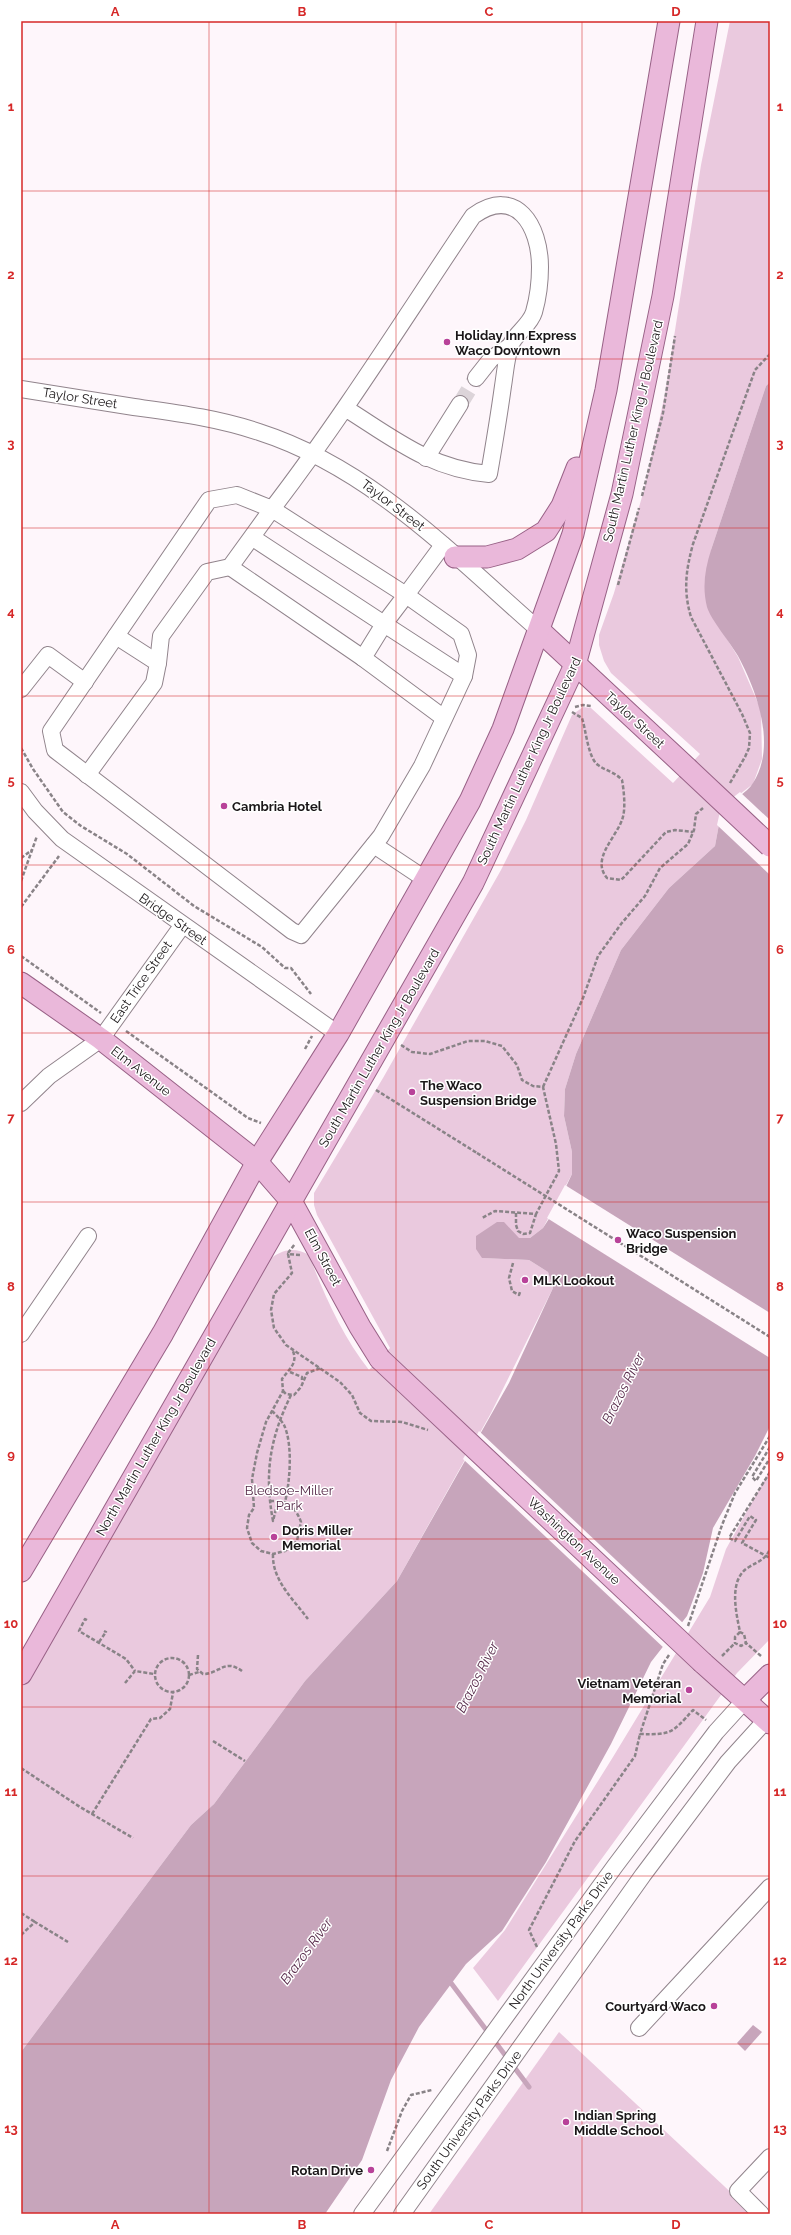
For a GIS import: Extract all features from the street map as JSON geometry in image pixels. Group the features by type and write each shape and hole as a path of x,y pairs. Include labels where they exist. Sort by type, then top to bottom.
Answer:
{"main road":[{"path":"21,1571 163,1333 257,1162 338,1034 470,801 503,729 540,631 573,534 606,390 669,21"},
{"name":"South Martin Luther King Jr Boulevard","path":"291,1201 473,883 575,665 622,494 663,296 706,21"},
{"path":"449,551 487,557 517,548 546,531 562,506 606,390"},
{"name":"Taylor Street","path":"540,631 770,846"},
{"name":"Elm Avenue","path":"21,983 101,1039 257,1162"},
{"name":"Elm Street","path":"257,1162 291,1201 360,1327 380,1359"},
{"name":"North Martin Luther King Jr Boulevard","path":"21,1674 28,1646 291,1201"},
{"name":"Washington Avenue","path":"380,1359 711,1661 746,1699 769,1719"},
{"name":"North University Parks Drive","path":"746,1699 770,1675"}],"street":[{"path":"87,775 154,684 161,636 207,572 230,567 253,538 272,509 314,455 473,216 486,206 511,205 526,218 536,240 540,266 534,314 510,346 491,359 476,378"},
{"path":"345,408 426,458 452,468 489,474 510,346"},
{"name":"Taylor Street","path":"21,389 186,413 218,420 259,432 314,455 365,483 405,512 540,631"},
{"path":"426,458 460,404"},
{"path":"236,495 272,509 406,595 461,634 468,654 464,676 422,766 374,845 301,935 292,931 55,750 51,731 209,500 236,495"},
{"path":"253,538 464,676"},
{"path":"363,658 384,624 406,595 449,551"},
{"path":"230,567 363,658 444,718"},
{"path":"116,636 158,663"},
{"path":"21,689 48,655 85,682"},
{"name":"Bridge Street","path":"21,792 43,820 68,844 182,926 338,1034"},
{"path":"374,845 425,879"},
{"name":"East Trice Street","path":"21,1103 49,1076 101,1039 182,926"},
{"path":"21,1334 88,1236"},
{"name":"North University Parks Drive","path":"362,2214 516,2002 716,1732 746,1699"},
{"name":"South University Parks Drive","path":"402,2214 643,1875 728,1762 769,1719"},
{"path":"639,2028 770,1887"},
{"path":"761,2214 738,2191 770,2157"}],"path":[{"path":"728,785 734,781 745,757 750,733 742,714 691,616 686,601 686,572 693,544 755,370 770,354"},
{"path":"595,708 583,704 575,707 570,714 582,718 592,760 598,765 616,773 622,780 623,818 600,862 602,872 607,878 621,880 666,832 675,830 693,832"},
{"path":"21,748 63,812 81,826 127,854 194,906 262,947 285,968 291,968 304,983"},
{"path":"21,881 52,796"},
{"path":"516,1213 516,1226 518,1231 523,1234 530,1233 536,1214 559,1171 556,1144 543,1087 583,998 598,956 621,924 645,896 660,868 688,844 693,832 696,814 706,805"},
{"path":"21,907 81,826"},
{"path":"21,858 32,850"},
{"path":"21,956 248,1118 255,1122 265,1122"},
{"path":"304,1050 320,1022"},
{"path":"397,1051 405,1038"},
{"path":"401,1045 412,1052 430,1054 468,1041 485,1040 502,1046 517,1065 522,1080 533,1086 543,1087"},
{"path":"361,1081 477,1152 770,1337"},
{"path":"482,1218 495,1211 536,1214"},
{"path":"304,1257 296,1254 288,1254 292,1273 274,1294 271,1310 274,1328 286,1345 321,1368 352,1394 360,1413 371,1421 402,1422 433,1432"},
{"path":"513,1263 509,1278 512,1290 519,1295 520,1292"},
{"path":"270,1501 285,1502 297,1513 301,1522 297,1541 291,1547 273,1554 261,1551 252,1543 247,1528 249,1515 254,1508 252,1479 257,1453 266,1422 283,1391 282,1379 290,1372 294,1361 292,1349"},
{"path":"278,1501 273,1521 270,1501 271,1453 273,1437 279,1419 291,1395 298,1391 307,1373 321,1368"},
{"path":"290,1372 298,1374 302,1377 302,1383"},
{"path":"283,1391 291,1395"},
{"path":"272,1411 284,1427 288,1444 288,1482 285,1502"},
{"path":"687,1628 691,1622 722,1525 733,1499 770,1436"},
{"path":"770,1448 752,1477 756,1481 770,1458"},
{"path":"770,1472 730,1538 735,1541 750,1516 756,1520 742,1542 770,1558"},
{"path":"761,1656 746,1643 744,1634 740,1632 736,1604 736,1584 742,1573 749,1567 760,1563 770,1549"},
{"path":"273,1554 274,1569 278,1579 308,1619"},
{"path":"87,1620 85,1619 79,1630 126,1659 135,1671 154,1674"},
{"path":"99,1642 106,1632 104,1631"},
{"path":"735,1643 735,1637 740,1632"},
{"path":"711,1661 735,1643"},
{"path":"735,1643 738,1646 746,1643"},
{"path":"540,1954 529,1930 574,1841 635,1756 640,1734 663,1664 671,1652"},
{"path":"198,1655 197,1665 199,1672"},
{"path":"173,1658 180,1659 187,1666 189,1675 188,1684 181,1690 173,1693 164,1691 157,1685 154,1674 158,1664 173,1658"},
{"path":"189,1675 199,1672 206,1674 225,1666 235,1666 242,1671"},
{"path":"125,1683 135,1671"},
{"path":"92,1814 151,1719 160,1718 170,1710 173,1693"},
{"path":"640,1734 662,1734 674,1731 693,1710 706,1720"},
{"path":"213,1741 244,1761"},
{"path":"21,1768 92,1814 133,1838"},
{"path":"21,1913 68,1942"},
{"path":"21,1935 34,1922"},
{"path":"384,2158 402,2111 411,2095 440,2088"}],"green space":[{"name":"Bledsoe-Miller Park","path":"730,21 770,21 770,382 766,386 711,550 708,608 738,657 761,710 762,759 753,784 722,808 715,846 669,888 621,950 576,1054 565,1089 564,1116 572,1152 572,1174 543,1228 530,1238 519,1238 482,1258 529,1260 548,1272 553,1288 491,1413 397,1581 305,1681 214,1804 191,1825 21,2052 21,1688 148,1474 267,1262 282,1252 292,1250 309,1255 335,1315 351,1344 369,1370 390,1348 317,1215 314,1205 314,1193 383,1078 501,870 526,820 572,715 583,707 591,708 673,783 700,754 611,673 604,661 599,645 599,635 614,593 644,490 665,394 701,165"},
{"path":"770,1470 770,1639 737,1673 498,2001 473,1968 505,1930 613,1757 710,1597 726,1549"},
{"name":"Indian Spring Middle School","path":"559,2032 754,2214 429,2214"}],"water":[{"name":"Brazos River","path":"770,382 770,1426 755,1456 713,1528 703,1573 687,1616 651,1662 611,1744 546,1862 502,1931 466,1964 419,2027 391,2080 362,2160 325,2214 21,2214 21,2052 191,1825 214,1804 305,1681 397,1581 509,1383 553,1288 548,1272 529,1260 482,1258 476,1249 476,1236 497,1222 504,1222 519,1238 530,1238 543,1228 556,1208 572,1174 572,1152 564,1116 565,1089 576,1054 621,950 669,888 715,846 722,808 750,787 760,768 764,736 762,719 752,685 738,656 716,625 709,612 705,600 704,585 711,550 766,386"},
{"path":"753,2025 762,2032 745,2051 737,2043"}],"pier":[{"path":"740,792 770,820 770,875 717,825 721,807"},
{"name":"Waco Suspension Bridge","path":"565,1185 770,1313 770,1358 547,1218"},
{"path":"479,1431 684,1624 665,1649 463,1459"}],"waterway":[{"path":"448,1979 529,2087"}],"tunnel":[{"path":"460,404 476,378"}],"place":[{"name":"Holiday Inn Express Waco Downtown","path":"447,342"},
{"name":"Cambria Hotel","path":"224,806"},
{"name":"The Waco Suspension Bridge","path":"412,1092"},
{"name":"Waco Suspension Bridge","path":"618,1240"},
{"name":"MLK Lookout","path":"525,1280"},
{"name":"Doris Miller Memorial","path":"274,1537"},
{"name":"Vietnam Veteran Memorial","path":"689,1690"},
{"name":"Courtyard Waco","path":"714,2006"},
{"name":"Indian Spring Middle School","path":"566,2122"},
{"name":"Rotan Drive","path":"371,2170"}]}
